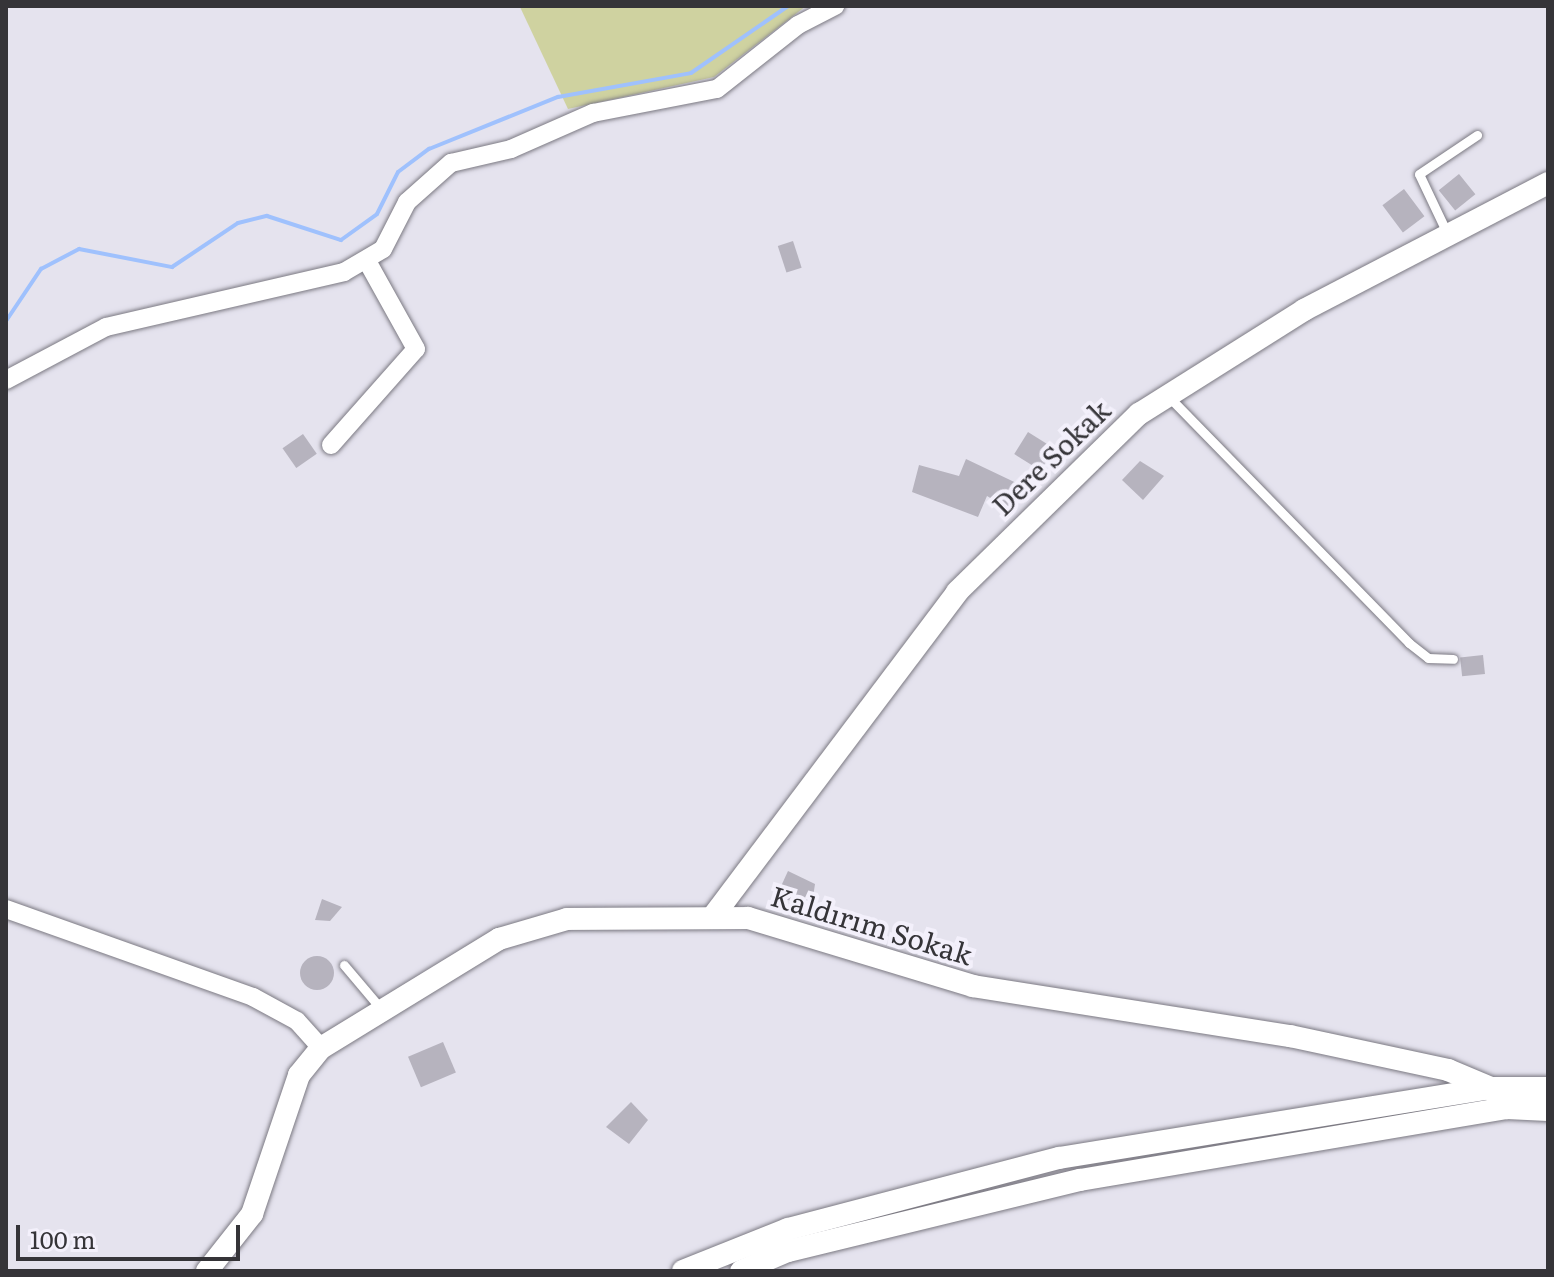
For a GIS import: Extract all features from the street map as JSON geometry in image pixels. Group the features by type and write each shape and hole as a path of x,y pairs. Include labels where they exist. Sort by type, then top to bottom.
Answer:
{"street":[{"path":"6,380 106,327 261,286 326,277 367,261 383,249 407,202 451,163 511,149 593,113 717,89 798,25 835,6"},
{"name":"Dere Sokak","path":"714,915 957,592 1032,513 1166,395 1447,233 1548,183"},
{"path":"331,445 416,349 367,261"},
{"path":"6,909 267,1003 321,1048"},
{"name":"Kaldırım Sokak","path":"207,1271 252,1214 299,1075 321,1048 382,1010 537,925 614,914 714,915 789,927 959,983 1290,1036 1448,1070 1491,1088 1548,1088"},
{"path":"683,1271 788,1229 1059,1158 1491,1088"},
{"name":"Kaldırım Sokak","path":"1491,1088 1507,1108"},
{"path":"741,1271 788,1251 1020,1193 1507,1108 1548,1110"}],"lane":[{"path":"1447,233 1419,174 1477,135"},
{"path":"1166,395 1399,634 1428,658 1453,659"},
{"path":"344,965 382,1010"}],"green space":[{"path":"806,6 714,77 568,109 520,7"}],"building":[{"path":"1459,174 1475,194 1455,211 1439,190"},
{"path":"1404,189 1424,216 1403,232 1382,205"},
{"path":"793,241 802,268 786,273 778,246"},
{"path":"1028,432 1054,448 1041,470 1014,454"},
{"path":"303,434 317,454 296,468 283,448"},
{"path":"966,459 1023,486 1009,509 987,496 978,517 912,492 919,465 959,476"},
{"path":"1140,461 1164,476 1143,500 1122,480"},
{"path":"1483,655 1485,674 1462,676 1460,657"},
{"path":"788,871 815,884 811,910 777,895"},
{"path":"322,899 342,907 330,921 315,920"},
{"path":"317,956 329,961 334,973 329,985 317,990 305,985 300,973 305,961"},
{"path":"443,1042 456,1072 421,1087 408,1057"},
{"path":"631,1102 648,1120 629,1144 606,1127"}],"waterway":[{"path":"6,321 41,269 79,249 172,267 238,223 267,216 341,240 377,214 398,172 429,149 558,97 691,73 788,6"}]}
